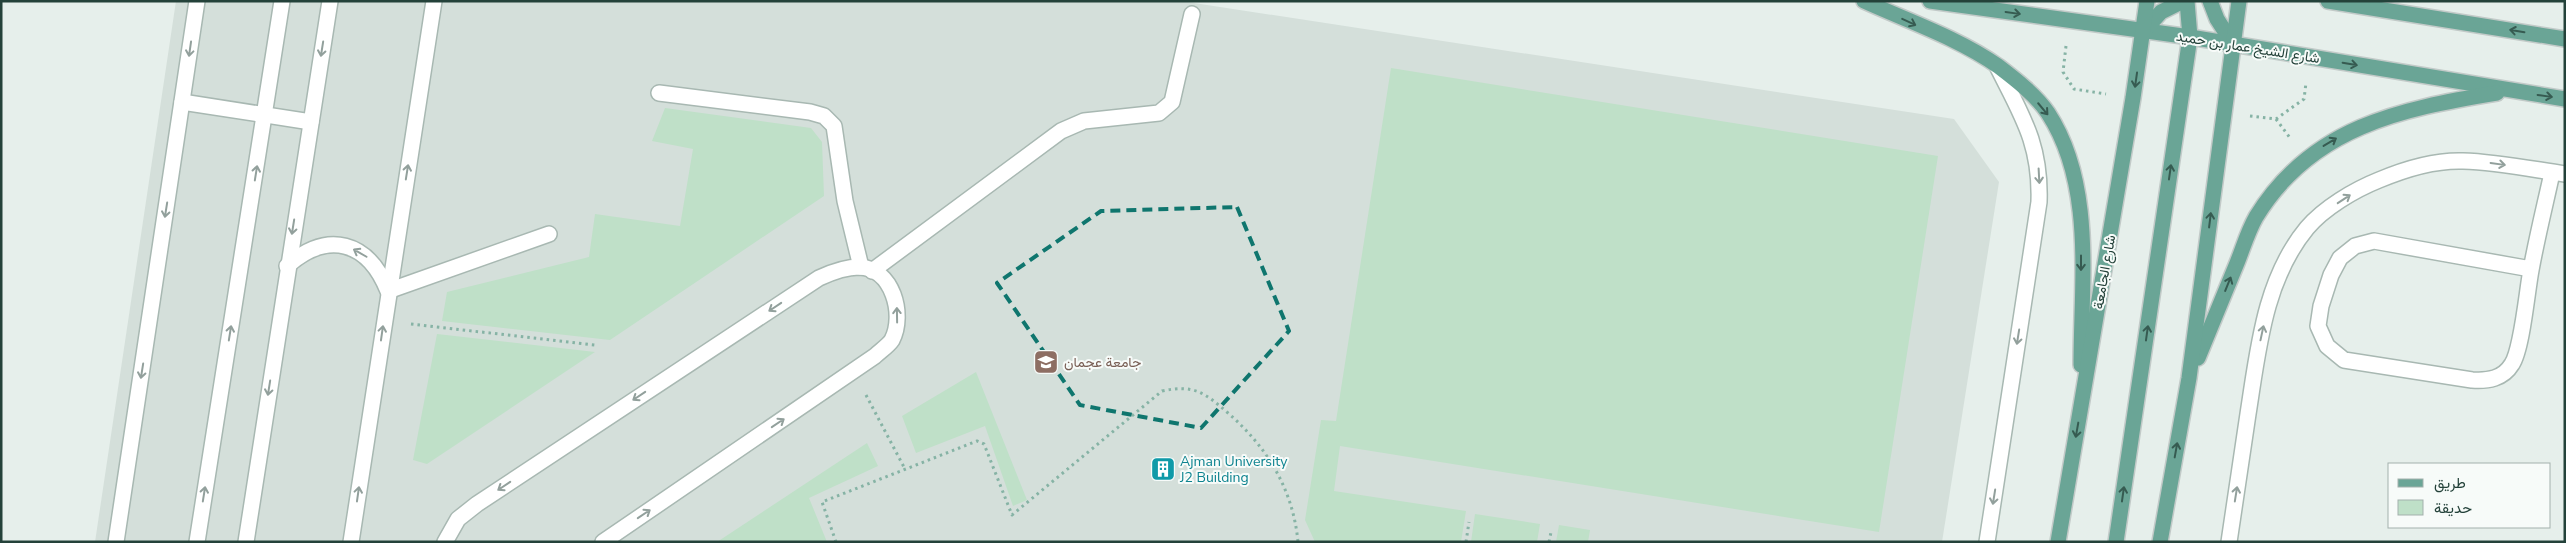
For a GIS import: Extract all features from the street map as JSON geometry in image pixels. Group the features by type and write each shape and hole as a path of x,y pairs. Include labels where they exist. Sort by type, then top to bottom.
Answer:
{"main road":[{"path":"1864,1 1968,49 1997,66 2023,87 2047,112 2068,151 2077,187 2081,240 2080,409"},
{"name":"شارع الشيخ عمار بن حميد","path":"1930,1 2142,32 2190,37 2565,99"},
{"name":"شارع الجامعة","path":"2058,542 2133,98 2147,1"},
{"path":"2142,32 2162,12 2183,1"},
{"path":"2116,542 2190,37 2187,1"},
{"path":"2210,1 2217,19 2233,44"},
{"path":"2160,542 2189,378 2239,1"},
{"path":"2328,1 2565,39"},
{"path":"2189,378 2255,219 2278,187 2305,159 2332,140 2376,120 2428,104 2508,91"}],"street":[{"path":"116,542 198,1"},
{"path":"197,542 282,1"},
{"path":"246,542 287,266 330,1"},
{"path":"351,542 434,1"},
{"path":"867,269 1061,131 1084,121 1159,113 1172,102 1177,87 1192,14"},
{"path":"1987,542 2039,202 2040,176 2036,150 1997,66"},
{"path":"659,93 810,112 824,116 834,126 845,201 867,269"},
{"path":"182,102 311,122"},
{"path":"2229,542 2256,359 2267,312 2276,280 2289,253 2308,227 2336,204 2365,186 2395,173 2428,164 2462,161 2487,162 2558,174 2531,269 2518,349 2513,364 2502,375 2488,381 2344,360 2326,346 2318,326 2321,306 2331,275 2340,258 2355,246 2374,241 2531,269"},
{"path":"388,291 549,234"},
{"path":"287,266 303,252 324,245 345,246 365,255 380,271 388,291"},
{"path":"445,542 458,519 477,504 818,278 840,269 867,269 881,277 895,296 899,318 892,340 875,356 854,371 603,542"}],"path":[{"path":"384,321 595,345"},
{"path":"854,371 905,470"},
{"path":"836,542 822,502 977,441 984,444 1012,515 1162,391 1177,388 1192,389 1216,401 1242,425 1271,460 1283,482 1292,506 1298,542"},
{"path":"1466,542 1469,522"},
{"path":"1549,542 1551,532"}],"highlighted area":[{"path":"1237,207 1289,331 1201,428 1080,405 997,283 1101,211"}],"shaded area":[{"name":"جامعة عجمان","path":"176,1 1181,1 1954,119 1999,182 1942,542 95,542"}],"green space":[{"path":"1391,68 1938,156 1879,532 1340,446 1334,491 1466,511 1461,542 1315,542 1305,520 1321,420 1336,421"},
{"path":"665,108 811,128 822,142 824,196 610,340 442,321 447,292 589,257 595,214 680,226 693,149 652,141"},
{"path":"437,334 595,352 427,464 413,460"},
{"path":"976,372 1027,500 1013,506 985,426 916,453 902,416"},
{"path":"867,443 878,466 809,498 827,542 717,542"},
{"path":"1475,514 1540,524 1537,542 1471,542"},
{"path":"1559,525 1590,530 1588,542 1556,542"}],"place":[{"name":"جامعة عجمان","path":"1046,362"},
{"name":"Ajman University J2 Building","path":"1163,469"}]}
